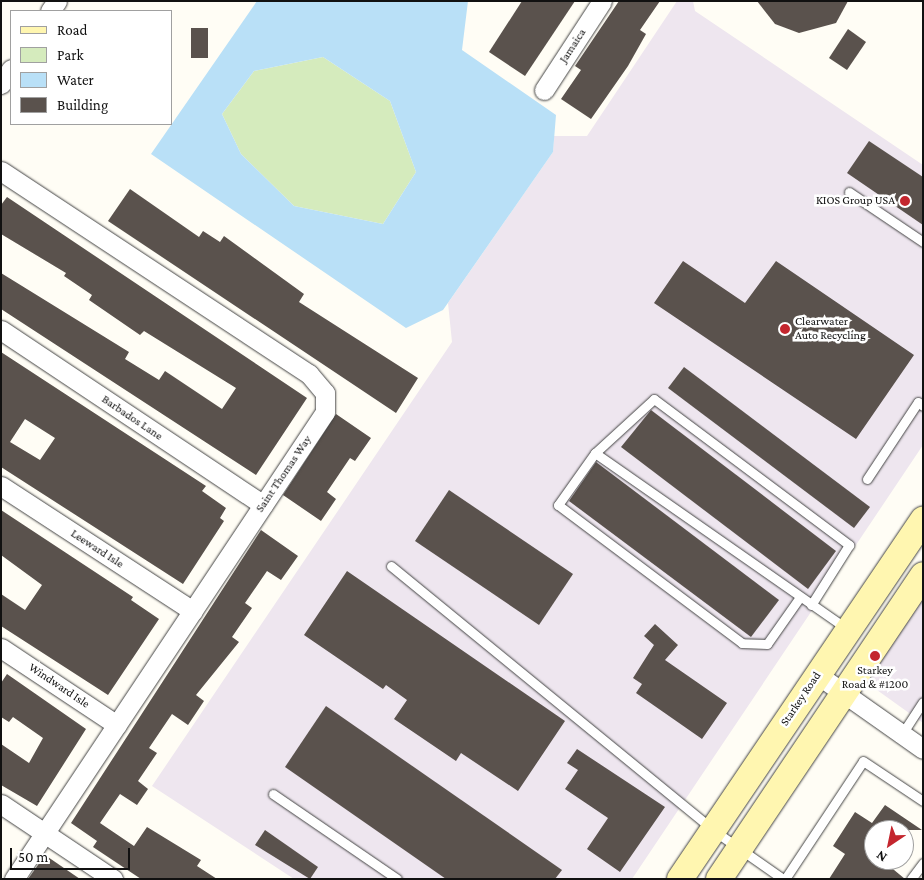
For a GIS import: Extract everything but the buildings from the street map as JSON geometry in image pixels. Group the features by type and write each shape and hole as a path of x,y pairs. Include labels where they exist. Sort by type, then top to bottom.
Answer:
{"main road":[{"name":"Starkey Road","path":"680,879 923,520"},
{"path":"719,879 923,575"}],"street":[{"name":"Jamaica","path":"544,90 602,1"},
{"path":"1,84 10,70"},
{"name":"Saint Thomas Way","path":"1,171 309,374 325,393 326,412 14,879"},
{"name":"Barbados Lane","path":"1,330 263,505"},
{"name":"Leeward Isle","path":"1,486 193,611"},
{"name":"Windward Isle","path":"1,648 117,725"},
{"path":"818,675 923,749"},
{"path":"1,804 113,879"}],"lane":[{"path":"849,192 923,242"},
{"path":"800,597 766,644 742,643 558,505 595,453 654,399 849,545 811,605"},
{"path":"866,480 921,401"},
{"path":"595,453 848,630"},
{"path":"391,566 713,830 784,879 863,761 923,801"},
{"path":"902,734 923,702"},
{"path":"273,794 397,879"},
{"path":"911,879 923,862"}],"shaded area":[{"path":"677,1 693,1 695,11 923,165 923,445 632,879 294,879 152,786 452,342 448,303 553,152 554,136 587,136"},
{"path":"923,590 923,723 863,680"}],"green space":[{"path":"323,57 390,101 416,172 383,224 294,206 241,154 222,114 254,71"}],"water":[{"path":"257,1 468,1 462,50 556,115 553,152 443,310 406,328 151,154","holes":["323,57 390,101 416,172 383,224 294,206 241,154 222,114 254,71"]}],"place":[{"name":"KIOS Group USA","path":"905,201"},
{"name":"Clearwater Auto Recycling","path":"785,329"},
{"name":"Starkey Road & #1200","path":"875,656"}]}
